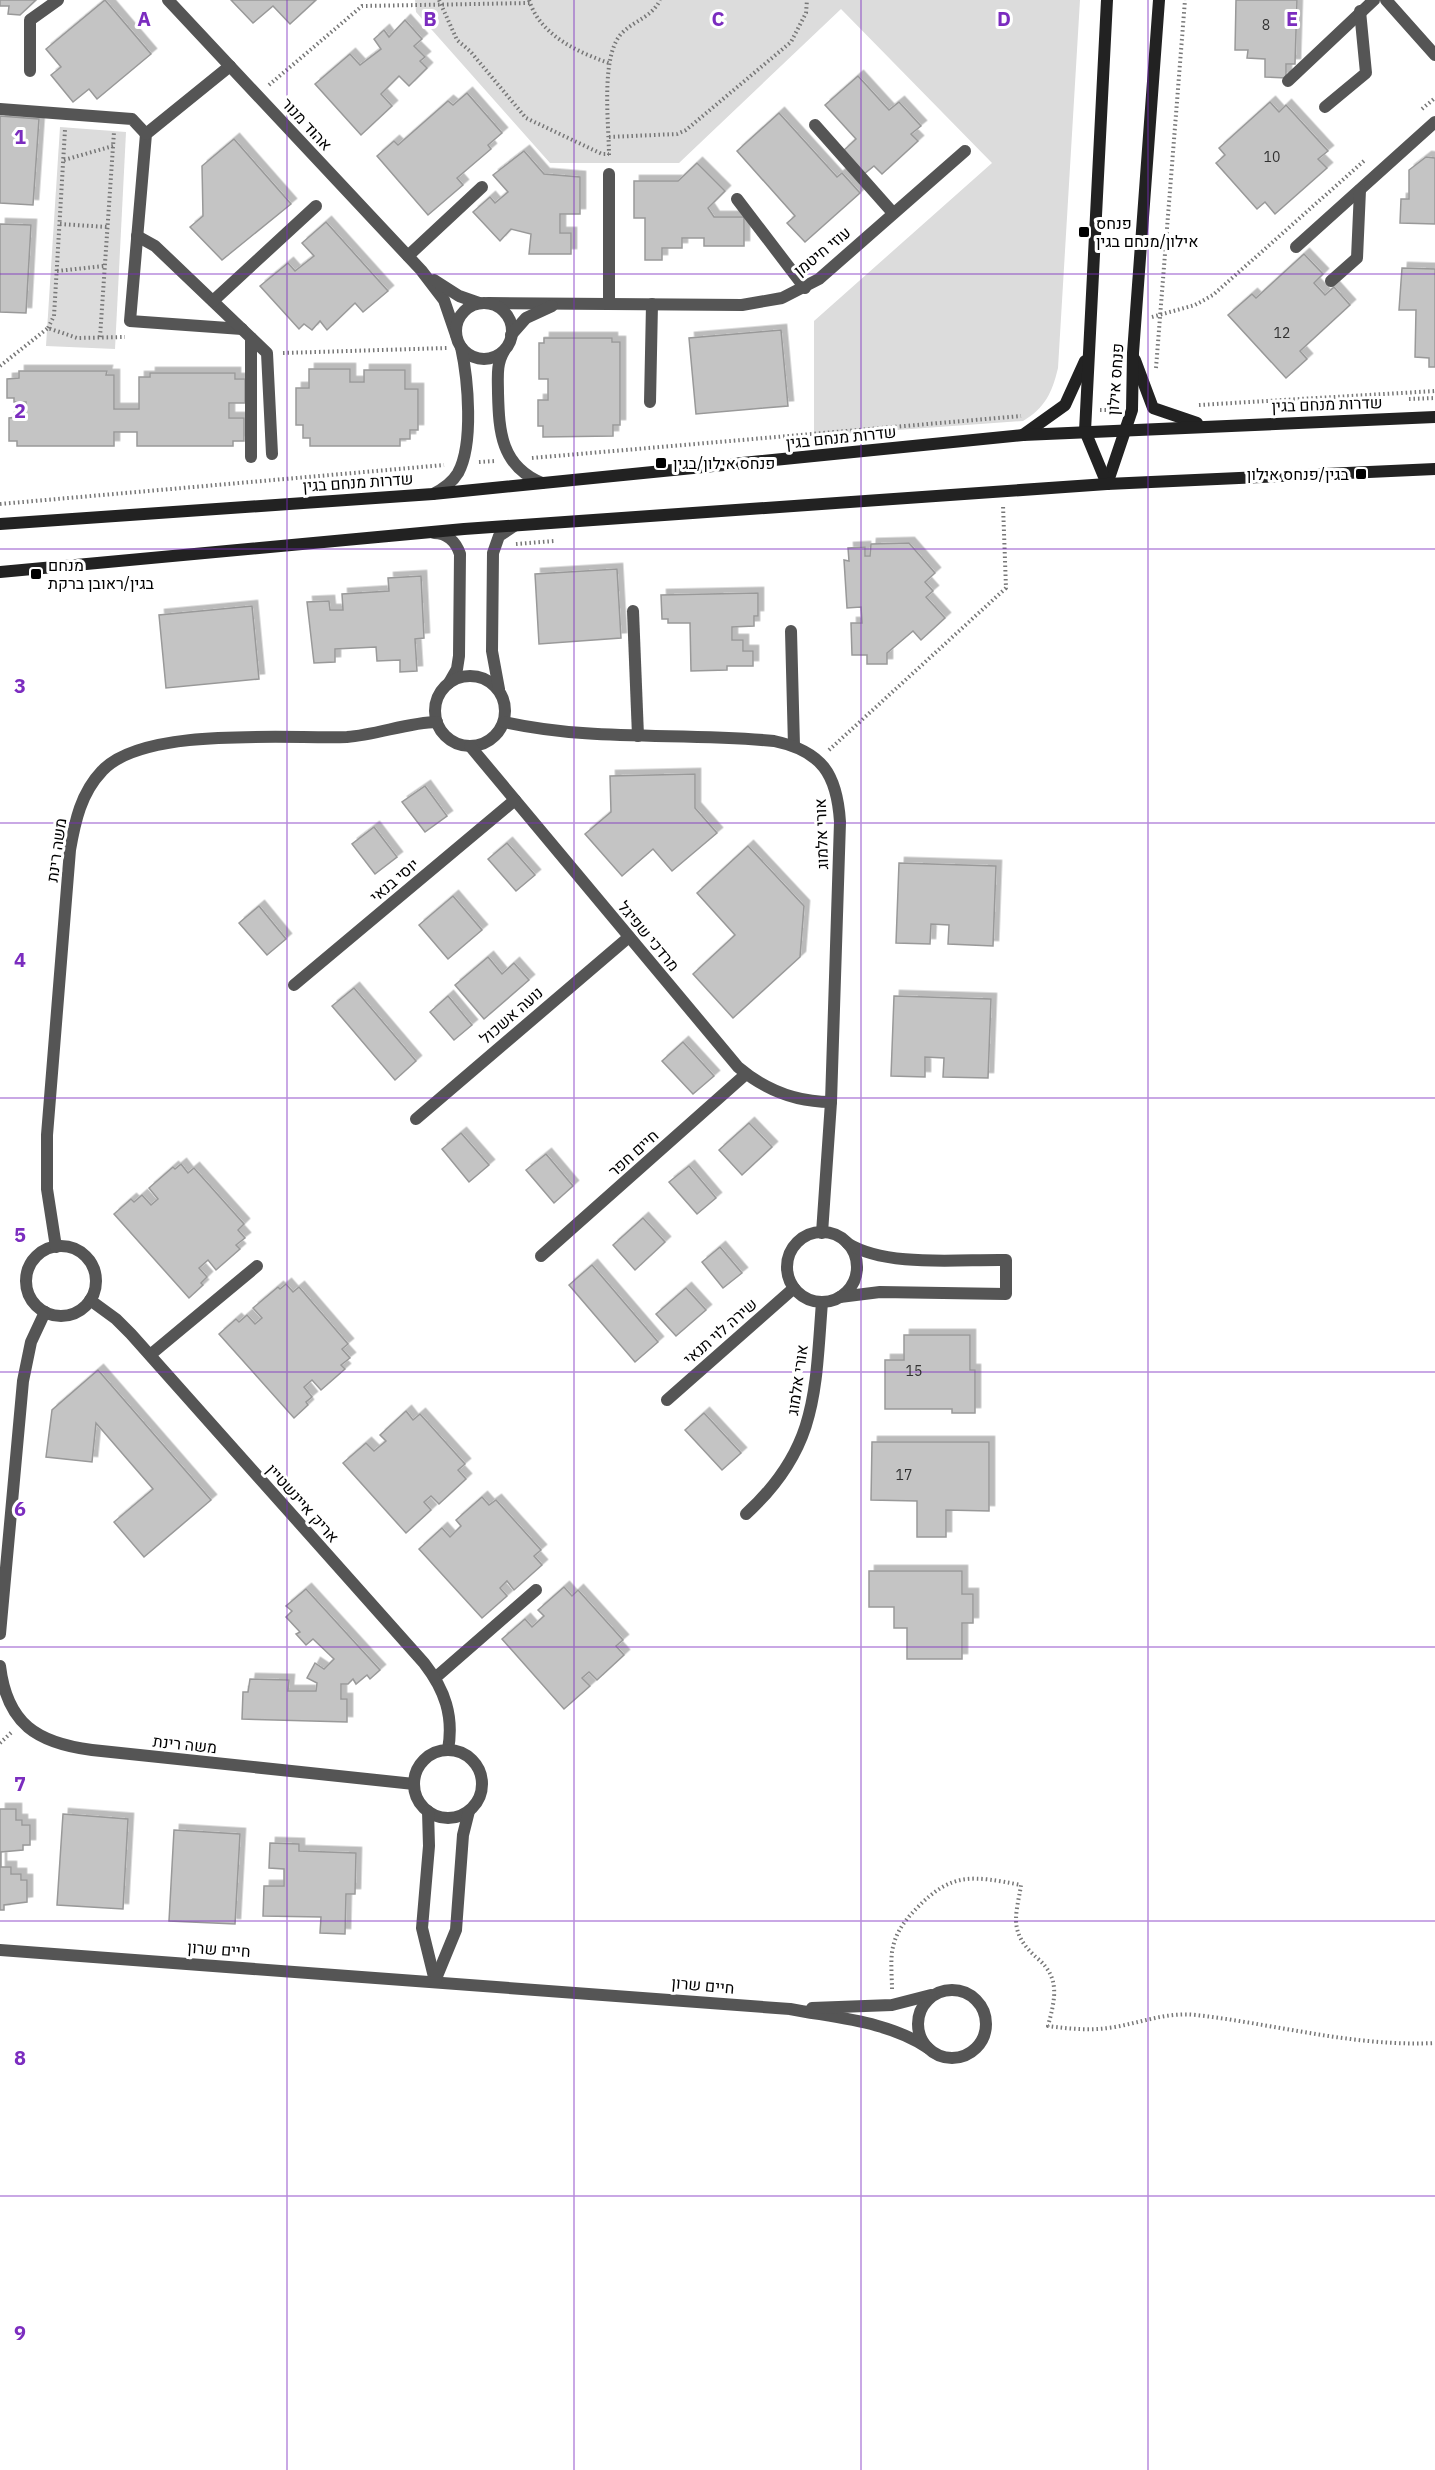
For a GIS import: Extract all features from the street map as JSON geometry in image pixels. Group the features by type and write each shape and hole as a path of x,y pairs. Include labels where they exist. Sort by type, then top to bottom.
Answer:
{"street":[{"path":"30,71 30,20 58,0"},
{"name":"אהוד מנור","path":"168,0 421,270 444,300 459,341 467,395 462,464"},
{"name":"פנחס אילון","path":"1107,0 1087,355 1085,431 1107,484"},
{"name":"פנחס אילון","path":"1107,484 1132,410 1133,354 1159,0"},
{"path":"1288,81 1374,0"},
{"path":"1386,0 1435,55"},
{"path":"1325,107 1366,73 1360,11"},
{"path":"230,66 146,134 130,321 246,333"},
{"path":"0,109 132,119 146,134"},
{"path":"1296,247 1435,122"},
{"path":"815,124 893,213"},
{"name":"עוזי חיטמן","path":"484,303 750,304 782,298 819,279 965,151"},
{"path":"609,174 609,303"},
{"path":"408,256 482,187"},
{"path":"1331,281 1357,258 1360,190"},
{"path":"737,199 804,288"},
{"path":"213,301 316,206"},
{"path":"137,236 155,246 267,353 272,454"},
{"name":"אהוד מנור","path":"421,270 453,293 484,303"},
{"path":"509,341 497,356 484,359 471,356 459,341 456,326 461,314 484,303 506,314 512,326 509,341 500,357 497,372 499,431 511,460 530,478 542,483"},
{"name":"עוזי חיטמן","path":"509,341 526,318 562,303"},
{"path":"651,402 652,304"},
{"path":"246,333 251,457"},
{"path":"1133,354 1153,408 1203,425"},
{"path":"1023,435 1065,405 1087,355"},
{"name":"שדרות מנחם בגין","path":"0,524 433,494 1023,435 1203,425 1435,417"},
{"path":"433,494 453,480 462,464"},
{"path":"0,572 514,526 1107,484 1435,469"},
{"path":"433,532 449,537 456,544 460,554 459,656 457,669 437,700 437,722 449,739 470,746 491,739 504,722 506,705 499,690 492,651 493,553 500,536 514,526"},
{"path":"633,611 639,736"},
{"path":"791,631 794,746"},
{"path":"449,683 459,677 476,676 487,680 499,690"},
{"name":"משה רינת","path":"56,1247 47,1190 47,1135 70,850 75,823 91,783 118,758 155,745 203,740 350,736 437,722"},
{"path":"504,722 557,733 754,739 794,746 819,760"},
{"name":"מרדכי שפיגל","path":"470,746 730,1059 746,1074 784,1095 806,1101 831,1102"},
{"name":"אורי אלמוג","path":"819,760 834,785 840,822 831,1102 822,1233"},
{"name":"יוסי בנאי","path":"294,985 515,800"},
{"name":"נועה אשכול","path":"416,1119 629,937"},
{"name":"חיים חפר","path":"541,1256 746,1074"},
{"path":"822,1233 834,1234 847,1243 866,1252 894,1258 1006,1260 1006,1294 880,1292 840,1297 822,1302 807,1298 794,1288 788,1267 792,1251 807,1237 822,1233"},
{"path":"840,1297 850,1288 857,1273 855,1256 847,1243"},
{"path":"56,1247 77,1250 90,1261 96,1281 90,1300 72,1314 56,1315 45,1312 30,1297 27,1276 37,1257 56,1247"},
{"path":"150,1355 257,1266"},
{"name":"שירה לוי תנאי","path":"667,1400 794,1288"},
{"name":"אריק איינשטיין","path":"90,1300 116,1319 150,1355 435,1678 450,1714 452,1728 448,1750"},
{"name":"אורי אלמוג","path":"746,1514 785,1471 806,1431 814,1399 822,1302"},
{"path":"0,1634 23,1382 31,1342 45,1312"},
{"path":"435,1678 536,1590"},
{"name":"משה רינת","path":"0,1666 5,1692 18,1717 32,1731 54,1743 92,1750 414,1784"},
{"path":"435,1981 456,1930 463,1835 469,1811 481,1795 481,1773 469,1756 448,1750 437,1751 424,1760 416,1773 414,1784 418,1799 428,1811 448,1818 469,1811"},
{"path":"428,1811 429,1846 422,1928 435,1981"},
{"name":"חיים שרון","path":"0,1950 790,2009 881,2027 912,2037 928,2048"},
{"path":"952,1990 972,1996 982,2008 986,2029 976,2048 962,2056 941,2057 928,2048 918,2031 918,2017 925,2003 936,1994 952,1990"},
{"name":"חיים שרון","path":"790,2009 892,2005 936,1994"}],"path":[{"path":"384,0 384,6"},
{"path":"609,174 609,63 621,34 655,10 660,0"},
{"path":"609,137 677,134 686,130 791,42 806,13 807,0"},
{"path":"1156,372 1185,0"},
{"path":"440,2 457,40 470,51 526,118 602,154 609,154"},
{"path":"257,95 362,6 440,2 530,2 543,23 555,36 582,53 609,63"},
{"path":"1417,113 1435,98"},
{"path":"0,366 48,328 54,316 66,114"},
{"path":"100,337 115,118"},
{"path":"64,160 113,146"},
{"path":"1135,325 1161,313 1195,305 1213,295 1373,153"},
{"path":"60,224 107,227"},
{"path":"57,271 104,266"},
{"path":"48,328 77,338 135,337"},
{"path":"267,353 459,341"},
{"path":"1189,406 1435,392"},
{"path":"1086,410 1132,410"},
{"path":"0,504 1056,413"},
{"path":"819,760 1006,588 1003,505"},
{"path":"892,2005 892,1948 905,1921 932,1892 950,1881 973,1878 1021,1886 1016,1921 1018,1932 1023,1943 1049,1969 1054,1978 1056,1989 1048,2026 1080,2031 1116,2027 1163,2015 1195,2015 1363,2041 1435,2043"}],"shaded area":[{"path":"415,0 1080,0 1058,368 1046,399 1037,411 1023,421 814,436 814,321 992,163 841,9 679,163 550,163 416,12"},
{"path":"60,127 126,132 115,349 46,346"}],"building":[{"path":"0,0 36,0 20,15 8,14 9,6 0,6"},
{"path":"105,0 151,54 97,99 89,89 73,102 51,75 61,67 46,49"},
{"path":"231,0 316,0 290,24 273,6 253,23"},
{"path":"1236,0 1297,0 1295,64 1286,64 1286,78 1265,77 1265,59 1247,58 1248,50 1235,50"},
{"path":"405,20 422,39 414,46 425,57 420,61 427,68 409,86 399,76 381,94 392,106 361,135 315,84 350,54 360,65 381,49 374,39 384,30 389,37"},
{"path":"858,76 889,110 899,102 921,126 911,134 918,141 882,174 874,166 864,174 843,151 856,139 825,105"},
{"path":"467,93 502,133 488,145 491,149 457,178 463,185 428,215 377,156 394,141 398,145 448,101 453,105"},
{"path":"1270,102 1279,112 1286,105 1328,151 1318,159 1327,168 1275,214 1265,202 1257,209 1216,163 1225,155 1219,148"},
{"path":"779,113 837,177 842,173 860,193 805,242 787,223 795,216 737,151"},
{"path":"0,116 39,119 33,205 0,203"},
{"path":"234,139 291,204 222,260 190,227 203,216 202,166"},
{"path":"524,151 544,174 580,177 580,214 560,214 560,233 571,233 571,254 529,254 531,234 511,229 500,241 473,212 490,197 495,203 508,192 493,175"},
{"path":"1426,157 1435,158 1435,224 1400,223 1401,199 1409,199 1409,170"},
{"path":"697,163 725,191 708,208 714,217 744,217 744,246 704,246 704,238 682,238 682,248 662,248 662,260 645,260 645,218 634,218 634,181 678,181"},
{"path":"326,222 388,291 363,312 355,303 327,330 320,321 312,330 304,324 299,329 260,286 288,263 295,271 314,256 302,243"},
{"path":"0,224 31,225 26,313 0,312"},
{"path":"1304,254 1323,274 1314,283 1325,295 1334,287 1350,305 1300,351 1307,359 1286,378 1228,315 1252,294 1256,298"},
{"path":"1402,268 1435,269 1435,367 1429,367 1429,358 1415,357 1416,310 1399,310"},
{"path":"781,330 788,406 696,414 689,338"},
{"path":"544,338 612,338 612,342 620,342 620,425 613,425 613,436 543,437 543,426 538,426 538,400 548,400 548,379 539,379 539,343 544,343"},
{"path":"309,369 350,369 350,382 364,382 364,370 405,370 405,389 418,389 418,430 410,430 410,439 400,439 400,446 310,446 310,438 303,438 303,425 296,425 296,388 309,388"},
{"path":"19,371 107,371 106,375 114,375 114,409 139,409 139,377 150,377 150,373 235,373 235,379 245,379 245,403 229,403 229,418 244,418 244,441 233,441 233,446 137,446 137,432 114,432 114,446 17,446 17,441 9,441 9,418 26,416 26,402 14,402 14,398 7,398 7,379 19,378"},
{"path":"909,543 935,573 925,582 933,591 926,597 945,618 921,640 913,631 887,653 887,664 867,664 867,655 852,655 851,623 862,623 861,607 847,608 844,560 849,561 848,548 865,547 865,556 870,556 871,544"},
{"path":"617,569 621,638 539,644 535,574"},
{"path":"421,576 424,638 415,639 417,671 400,672 400,660 377,661 376,647 335,649 335,662 314,663 307,602 329,601 330,610 343,610 342,594 389,591 388,578"},
{"path":"758,593 758,616 754,616 754,626 732,627 732,640 743,640 743,651 753,651 753,666 727,666 727,670 691,671 690,623 668,623 668,619 662,619 661,595"},
{"path":"252,606 259,679 166,688 159,615"},
{"path":"695,774 695,808 717,833 672,871 653,849 622,876 585,834 611,812 610,776"},
{"path":"425,786 447,816 425,832 402,802"},
{"path":"374,827 397,857 375,874 352,844"},
{"path":"507,843 535,875 516,891 488,859"},
{"path":"748,846 804,906 800,957 733,1018 693,974 735,935 697,893"},
{"path":"899,863 996,866 993,946 948,944 949,925 931,924 930,944 896,943"},
{"path":"453,896 482,930 448,959 419,925"},
{"path":"259,906 286,939 267,955 239,923"},
{"path":"488,957 502,974 514,963 529,980 484,1019 455,985"},
{"path":"354,988 416,1061 395,1080 332,1006"},
{"path":"448,996 472,1025 454,1040 430,1012"},
{"path":"894,996 991,999 988,1078 943,1077 944,1058 925,1057 925,1077 891,1076"},
{"path":"683,1042 714,1076 693,1094 662,1061"},
{"path":"749,1123 772,1147 742,1175 719,1150"},
{"path":"461,1133 489,1165 469,1182 442,1149"},
{"path":"546,1154 573,1186 554,1203 526,1170"},
{"path":"181,1164 188,1173 194,1168 244,1224 238,1230 245,1238 236,1245 240,1249 216,1270 208,1260 199,1268 207,1277 201,1283 203,1285 189,1298 114,1214 131,1199 134,1202 142,1195 151,1205 158,1199 149,1188 173,1167 175,1169"},
{"path":"689,1166 716,1198 697,1214 669,1182"},
{"path":"643,1218 665,1242 635,1270 613,1245"},
{"path":"720,1247 742,1273 723,1288 702,1262"},
{"path":"592,1265 658,1342 635,1362 569,1285"},
{"path":"286,1284 293,1292 299,1287 348,1344 342,1349 350,1358 341,1365 345,1369 321,1390 312,1380 304,1387 312,1397 306,1402 308,1405 294,1418 219,1334 236,1319 239,1322 247,1315 255,1324 262,1318 253,1308 278,1287 280,1289"},
{"path":"686,1288 706,1310 676,1336 656,1314"},
{"path":"904,1335 970,1335 970,1370 975,1370 975,1413 952,1413 952,1409 885,1409 885,1360 904,1360"},
{"path":"98,1370 211,1500 144,1557 114,1522 153,1489 96,1423 92,1462 46,1457 52,1410"},
{"path":"406,1411 413,1420 420,1414 465,1464 458,1470 466,1479 439,1504 431,1496 424,1502 431,1510 406,1533 343,1463 366,1443 374,1451 386,1441 380,1435"},
{"path":"704,1413 741,1453 722,1470 685,1430"},
{"path":"872,1442 989,1442 989,1511 946,1510 946,1537 917,1537 917,1501 871,1500"},
{"path":"482,1497 489,1505 496,1500 541,1550 534,1556 542,1565 514,1590 507,1581 500,1588 507,1596 482,1618 419,1549 442,1528 450,1537 461,1526 456,1520"},
{"path":"869,1571 962,1571 962,1594 973,1594 973,1623 962,1623 962,1659 907,1659 907,1628 894,1628 894,1607 869,1607"},
{"path":"564,1587 572,1596 578,1590 623,1640 616,1646 624,1655 597,1680 589,1672 582,1678 590,1686 564,1709 502,1639 525,1619 532,1627 544,1616 538,1610"},
{"path":"306,1589 380,1670 370,1679 367,1675 356,1684 353,1679 348,1684 341,1684 341,1699 347,1699 347,1722 242,1719 243,1692 248,1692 250,1679 289,1680 288,1691 316,1691 317,1683 307,1678 315,1663 324,1669 334,1659 313,1639 306,1645 296,1634 300,1632 286,1617 292,1611 286,1606"},
{"path":"0,1809 16,1809 16,1820 22,1820 22,1825 30,1825 30,1845 23,1845 23,1850 1,1852 1,1867 11,1867 11,1874 21,1874 21,1880 27,1880 27,1902 4,1905 4,1910 0,1910"},
{"path":"63,1814 128,1819 123,1909 57,1905"},
{"path":"174,1830 240,1834 235,1924 169,1921"},
{"path":"270,1843 299,1844 299,1851 356,1853 355,1894 346,1894 345,1934 320,1933 321,1917 263,1916 264,1886 284,1886 284,1869 269,1868"}],"place":[{"name":"פנחס אילון/מנחם בגין","path":"1084,232"},
{"name":"פנחס אילון/בגין","path":"661,463"},
{"name":"בגין/פנחס אילון","path":"1361,474"},
{"name":"מנחם בגין/ראובן ברקת","path":"36,574"}]}
